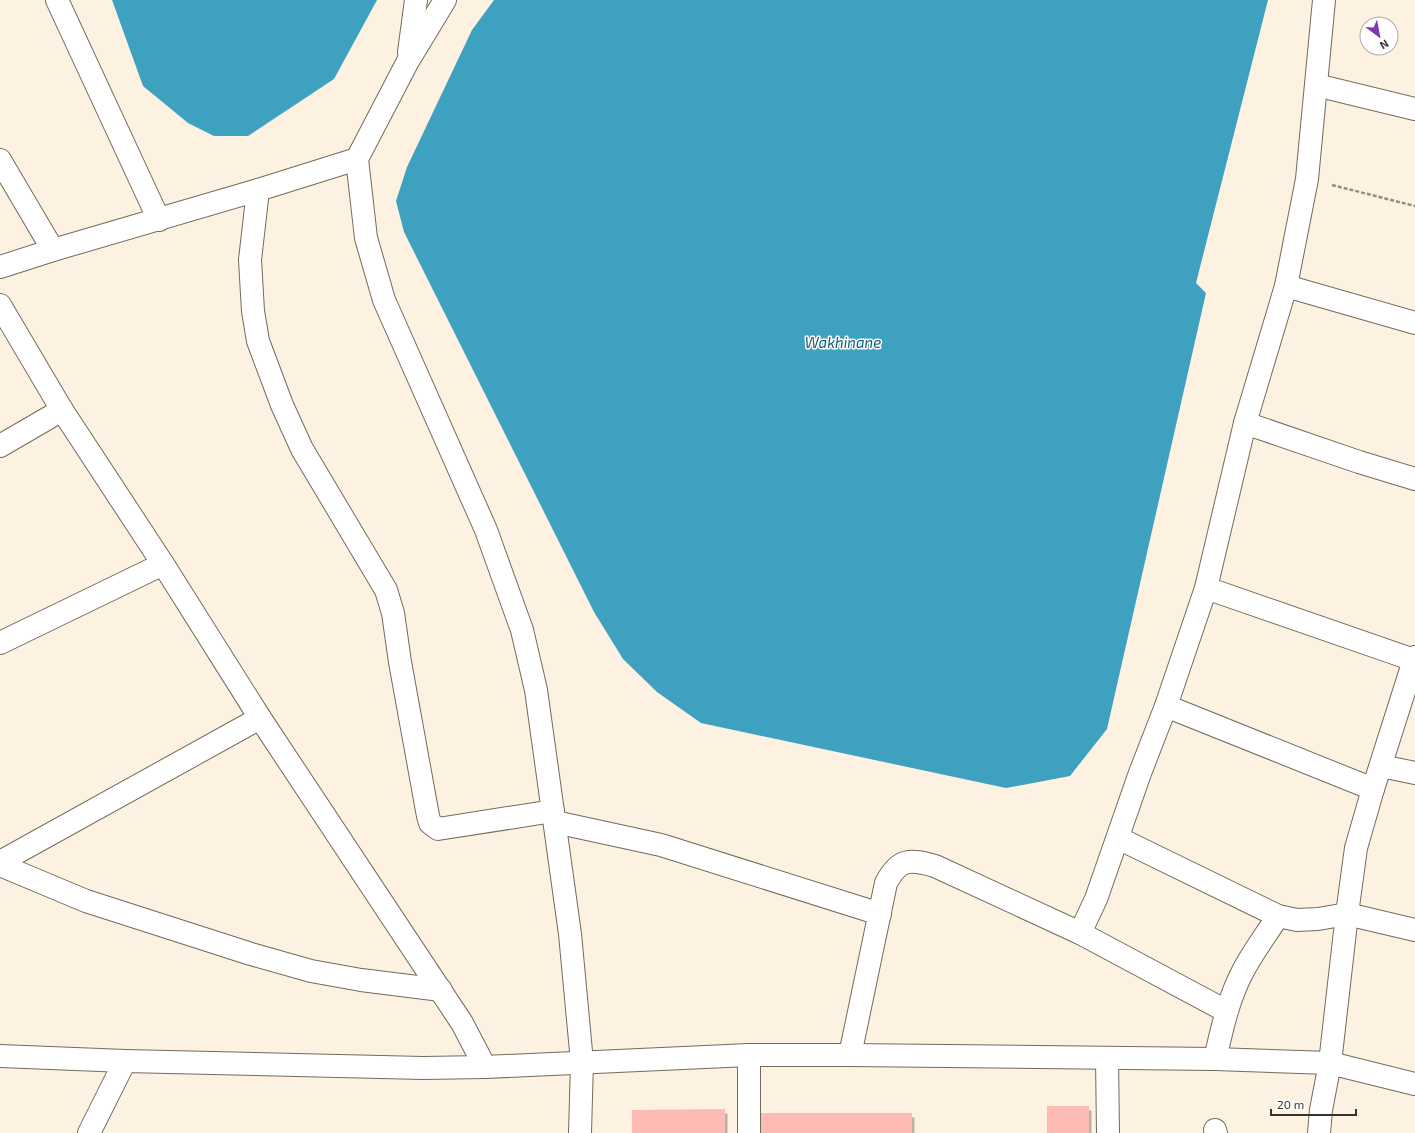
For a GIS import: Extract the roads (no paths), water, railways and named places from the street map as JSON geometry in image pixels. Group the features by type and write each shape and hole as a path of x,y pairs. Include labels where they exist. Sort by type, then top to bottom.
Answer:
{"street":[{"path":"57,0 159,220"},
{"path":"408,61 416,0"},
{"path":"445,0 408,61 357,159 366,238 384,300 486,530 522,630 536,690 570,934 582,1062 580,1133"},
{"path":"1080,933 1096,899 1140,773 1166,706 1206,588 1245,423 1286,286 1307,179 1324,0"},
{"path":"1316,85 1415,109"},
{"path":"0,267 357,159"},
{"path":"0,160 53,250"},
{"path":"258,190 250,260 253,311 258,341 282,405 302,448 386,590 393,613 400,662 430,822 438,829 554,817 661,845 880,914"},
{"path":"1286,286 1415,323"},
{"path":"0,305 62,410 163,564 260,718 441,990 462,1023 486,1067"},
{"path":"0,446 62,410"},
{"path":"1245,423 1359,462 1415,479"},
{"path":"0,643 163,564"},
{"path":"1206,588 1415,659 1373,789 1356,848 1330,1063 1321,1110 1319,1133"},
{"path":"1166,706 1373,789"},
{"path":"0,864 260,718"},
{"path":"1381,766 1415,773"},
{"path":"1118,838 1278,916 1297,920 1318,919 1347,914 1415,930"},
{"path":"850,1055 886,882 892,872 901,863 919,862 935,866 1080,933 1226,1011"},
{"path":"0,864 86,901 251,954 311,970 361,980 441,990"},
{"path":"1216,1059 1226,1011 1241,974 1278,916"},
{"path":"749,1133 750,1055"},
{"path":"0,1056 125,1061 402,1068 486,1067 750,1055 1216,1059 1330,1063 1415,1084"},
{"path":"1107,1058 1108,1133"},
{"path":"88,1133 125,1061"}],"water":[{"path":"112,0 377,0 334,79 248,136 214,136 188,123 143,86"},
{"name":"Wakhinane","path":"494,0 1268,0 1196,283 1206,293 1107,729 1070,776 1006,788 701,723 657,692 623,659 594,612 404,232 396,201 407,167 472,30"}]}
